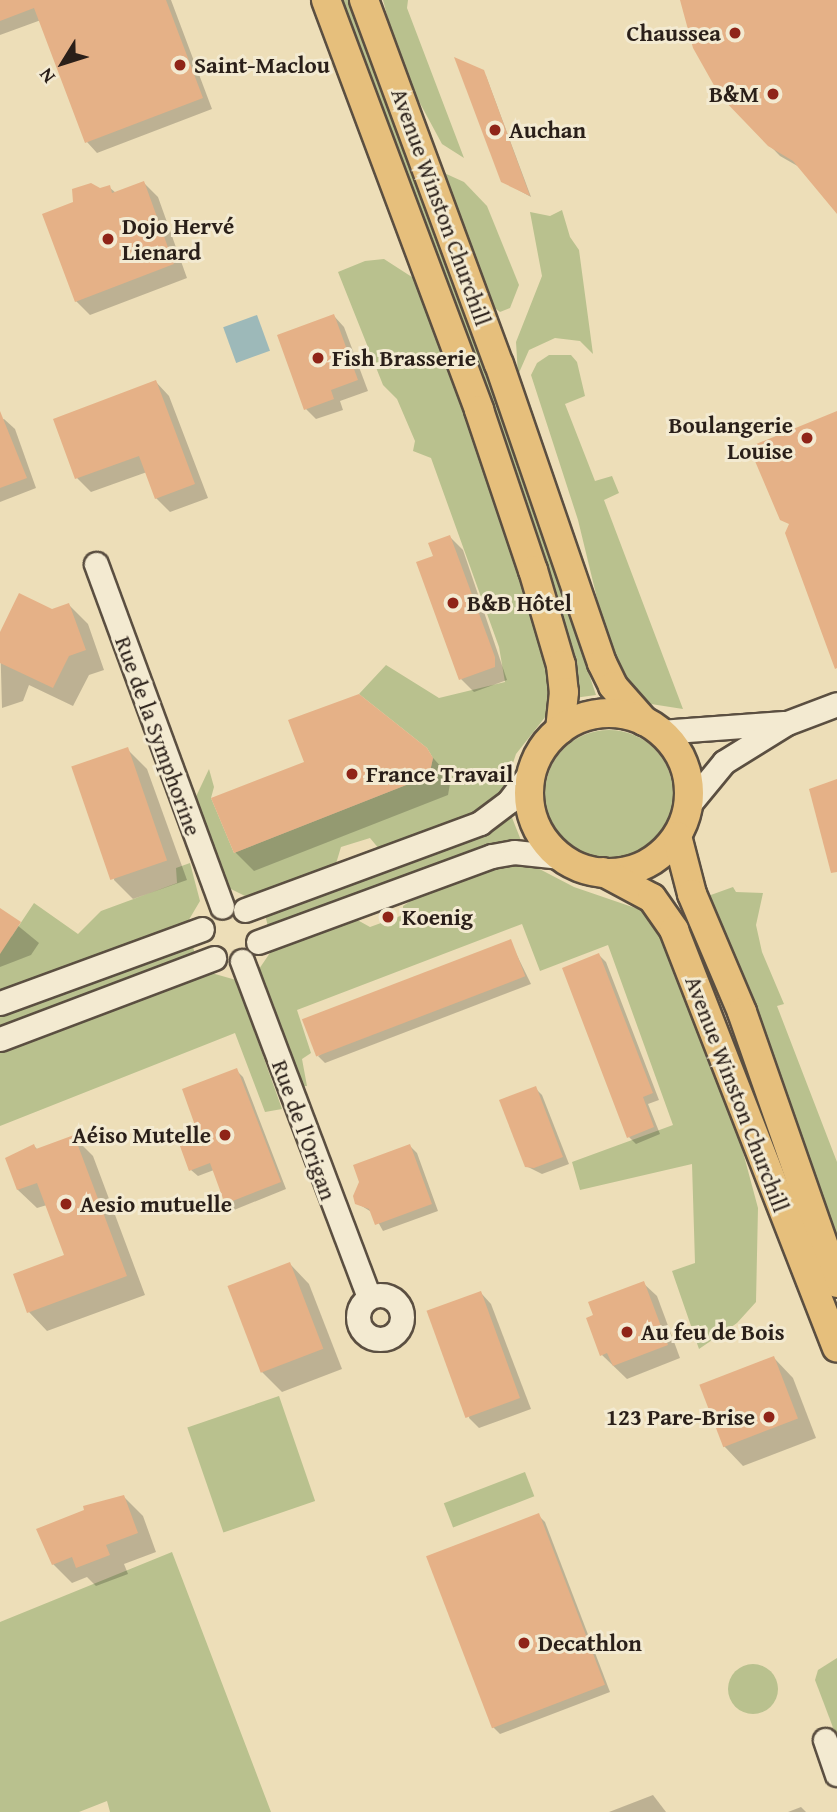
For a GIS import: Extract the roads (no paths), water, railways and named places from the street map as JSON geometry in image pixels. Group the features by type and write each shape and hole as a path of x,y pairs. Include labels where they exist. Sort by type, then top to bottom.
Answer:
{"main road":[{"name":"Avenue Winston Churchill","path":"326,0 479,410 533,570 561,666 564,692 560,730"},
{"name":"Avenue Winston Churchill","path":"364,0 499,364 602,663 613,687 652,727"},
{"path":"601,714 652,727 681,759 687,779 687,807 677,836 646,863 603,872 562,857 540,833 533,818 529,794 533,770 543,748 560,730 601,714"},
{"name":"Avenue Winston Churchill","path":"677,836 692,894 738,1001 837,1283"},
{"name":"Avenue Winston Churchill","path":"603,872 652,898 674,930 837,1346"}],"street":[{"name":"Rue de la Symphorine","path":"96,564 233,909"},
{"path":"687,807 715,770 788,723 837,704"},
{"path":"652,727 788,723"},
{"path":"0,1003 202,929 213,912 233,909 480,823 509,801 533,770"},
{"path":"0,1039 214,958 242,961 258,942 492,856 514,852 562,857"},
{"path":"233,909 257,924 258,942"},
{"path":"202,929 204,947 214,958"},
{"name":"Rue de l'Origan","path":"242,961 369,1297"},
{"path":"825,1740 837,1774"}],"water":[{"path":"257,315 270,351 236,363 223,327"}],"place":[{"name":"Chaussea","path":"735,33"},
{"name":"Saint-Maclou","path":"180,65"},
{"name":"B&M","path":"773,94"},
{"name":"Auchan","path":"495,130"},
{"name":"Dojo Hervé Lienard","path":"108,239"},
{"name":"Fish Brasserie","path":"318,358"},
{"name":"Boulangerie Louise","path":"807,438"},
{"name":"B&B Hôtel","path":"453,603"},
{"name":"France Travail","path":"352,774"},
{"name":"Koenig","path":"388,917"},
{"name":"Aéiso Mutelle","path":"225,1135"},
{"name":"Aesio mutuelle","path":"66,1204"},
{"name":"Au feu de Bois","path":"627,1332"},
{"name":"123 Pare-Brise","path":"769,1417"},
{"name":"Decathlon","path":"524,1643"}]}
